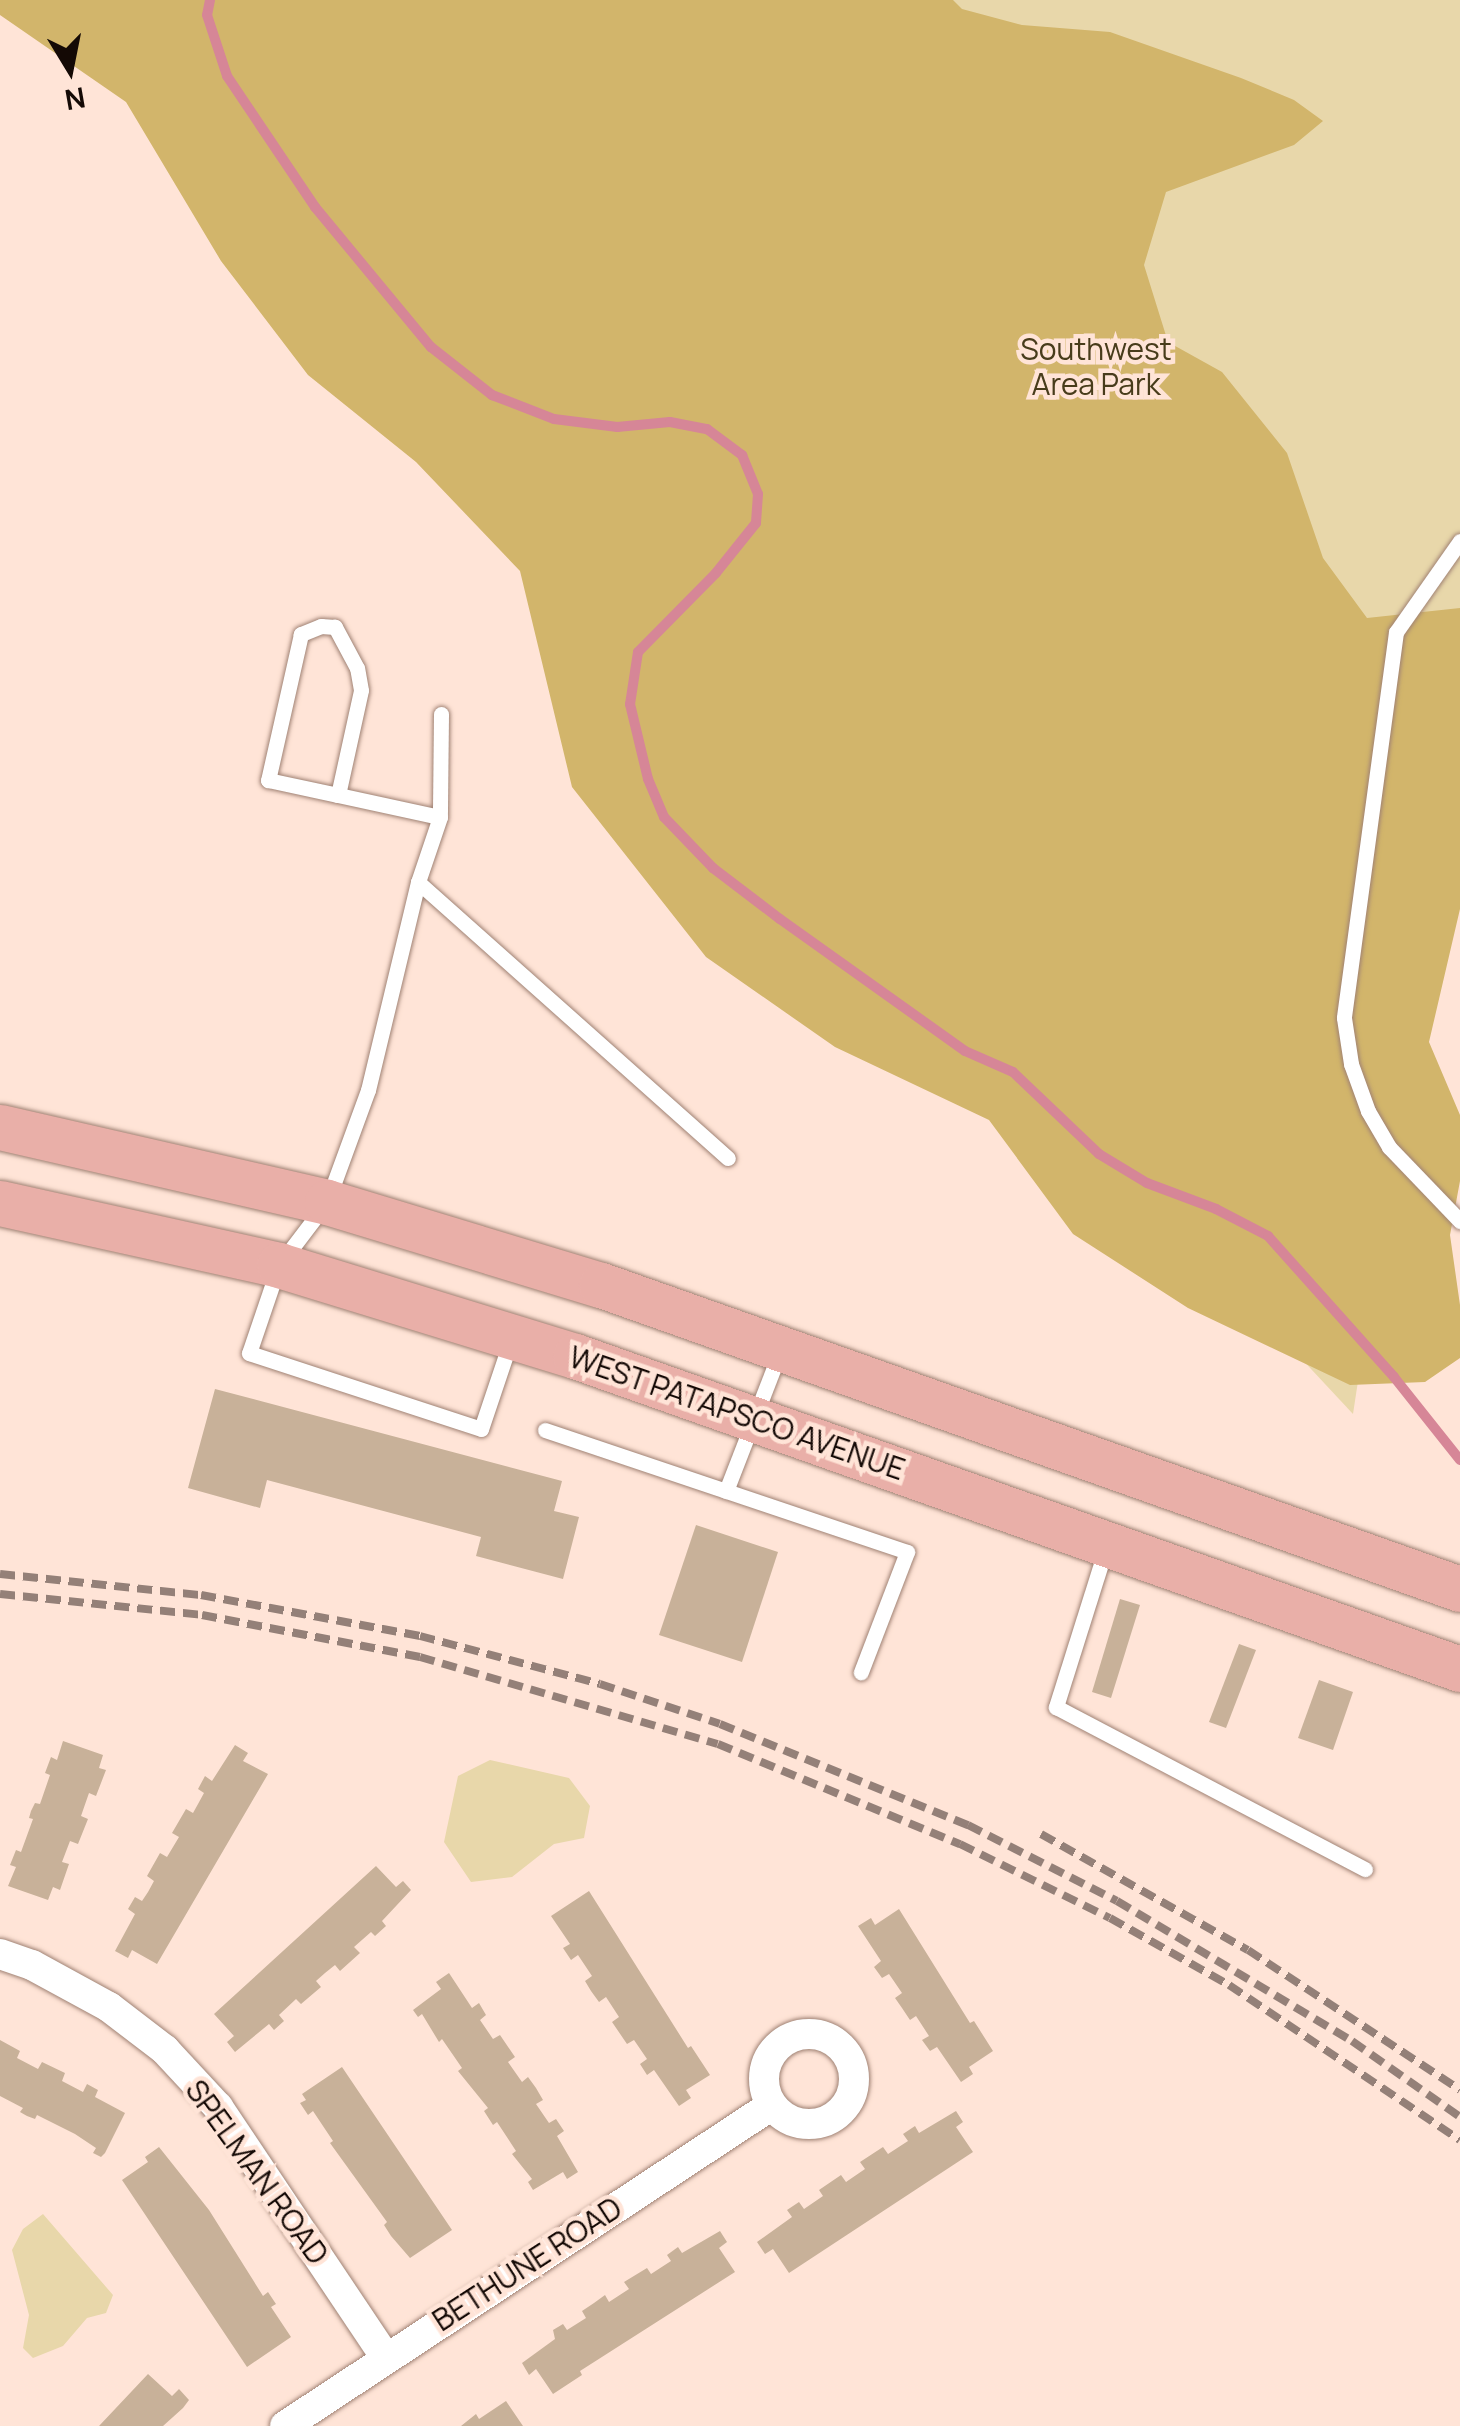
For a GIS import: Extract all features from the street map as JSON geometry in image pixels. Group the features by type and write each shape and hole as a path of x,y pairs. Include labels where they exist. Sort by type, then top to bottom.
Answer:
{"main road":[{"path":"0,1127 327,1202 601,1284 1460,1588"},
{"name":"WEST PATAPSCO AVENUE","path":"0,1203 279,1265 512,1336 1460,1669"}],"street":[{"name":"SPELMAN ROAD","path":"0,1954 32,1966 109,2007 165,2050 237,2133 385,2356"},
{"name":"BETHUNE ROAD","path":"284,2426 772,2104"}],"lane":[{"path":"1460,541 1396,632 1344,1018 1351,1064 1368,1111 1410,1172 1460,1221"},
{"path":"338,796 360,690 358,668 335,627 321,626 301,634 268,780 338,796 440,817"},
{"path":"441,714 440,817 418,882 368,1090 327,1202 279,1265 250,1353 481,1430 512,1336"},
{"path":"418,882 728,1158"},
{"path":"726,1492 782,1348"},
{"path":"545,1430 907,1552 860,1672"},
{"path":"1108,1544 1056,1707 1365,1869"}],"green space":[{"name":"Southwest Area Park","path":"0,0 953,0 962,9 1022,25 1110,32 1294,100 1323,121 1294,145 1166,192 1144,265 1168,342 1222,372 1287,453 1323,558 1367,618 1460,608 1460,909 1429,1042 1460,1115 1460,1181 1450,1235 1460,1305 1460,1358 1425,1382 1350,1385 1188,1308 1073,1234 989,1120 835,1047 706,957 572,787 520,571 416,462 308,375 221,261 126,102 0,15"},
{"name":"Southwest Area Park","path":"298,0 1460,0 1460,711 1353,1414 852,877"},
{"path":"490,1760 569,1778 590,1806 584,1838 554,1844 512,1877 471,1882 444,1842 458,1776"},
{"path":"43,2214 113,2295 106,2313 87,2318 63,2346 33,2358 23,2348 29,2315 12,2250 23,2229"}],"building":[{"path":"215,1389 562,1481 554,1511 579,1517 563,1579 476,1556 481,1537 267,1480 260,1508 188,1488"},
{"path":"696,1525 778,1552 742,1662 659,1635"},
{"path":"1120,1599 1140,1605 1111,1698 1092,1692"},
{"path":"1239,1644 1256,1650 1226,1728 1209,1722"},
{"path":"1319,1680 1353,1692 1333,1750 1298,1738"},
{"path":"63,1741 103,1755 99,1768 106,1770 96,1796 89,1793 81,1816 88,1819 78,1844 70,1841 62,1862 69,1864 60,1890 53,1887 48,1900 8,1886 16,1867 10,1865 16,1850 21,1852 33,1819 29,1818 31,1811 35,1803 40,1804 50,1775 45,1773 51,1757 57,1760"},
{"path":"235,1745 248,1753 243,1761 268,1774 157,1964 132,1950 128,1958 115,1951 135,1914 128,1909 135,1897 142,1901 154,1881 147,1876 160,1853 167,1857 179,1837 172,1833 186,1809 193,1813 204,1793 198,1789 205,1776 212,1781"},
{"path":"376,1866 396,1887 403,1881 411,1890 382,1921 386,1926 375,1936 371,1932 354,1947 360,1953 340,1971 335,1965 316,1981 321,1987 301,2004 296,1999 279,2015 284,2021 274,2030 269,2024 235,2052 227,2042 234,2036 214,2014"},
{"path":"589,1891 688,2048 691,2046 710,2075 686,2090 691,2098 679,2106 654,2070 647,2075 640,2064 647,2059 634,2040 627,2044 612,2022 619,2017 606,1997 599,2002 591,1991 585,1981 592,1976 578,1955 571,1960 563,1948 570,1944 551,1916"},
{"path":"899,1909 970,2023 974,2021 993,2051 969,2067 973,2074 961,2082 937,2047 930,2051 922,2040 929,2036 916,2016 910,2020 895,1998 902,1993 889,1974 882,1978 874,1967 881,1961 858,1926 871,1918 875,1925"},
{"path":"449,1973 472,2008 479,2003 486,2015 480,2020 493,2039 500,2035 515,2057 508,2062 522,2082 528,2077 536,2088 543,2100 536,2104 549,2123 556,2119 564,2131 557,2136 578,2172 567,2179 563,2172 533,2190 528,2182 532,2179 512,2154 516,2151 497,2122 493,2125 484,2111 488,2108 458,2071 462,2068 442,2039 439,2042 422,2014 418,2017 413,2010 441,1989 436,1982"},
{"path":"0,2040 20,2051 17,2058 38,2069 42,2062 65,2073 62,2081 83,2092 87,2084 98,2090 95,2097 125,2113 101,2157 93,2153 96,2148 75,2134 37,2115 35,2119 27,2116 20,2112 23,2108 0,2096"},
{"path":"342,2067 452,2230 410,2258 391,2236 384,2225 387,2222 330,2143 333,2141 313,2111 308,2115 300,2103 306,2100 302,2094"},
{"path":"956,2111 963,2122 956,2127 973,2152 789,2273 773,2249 765,2254 757,2242 792,2217 787,2210 799,2202 804,2209 823,2196 819,2190 841,2175 846,2182 865,2169 860,2162 883,2147 888,2154 908,2141 903,2134 915,2126 919,2133"},
{"path":"159,2147 209,2210 263,2296 268,2292 276,2304 271,2307 291,2337 247,2367 122,2180 148,2162 145,2157"},
{"path":"720,2231 727,2242 719,2248 735,2272 580,2371 582,2375 553,2394 536,2369 529,2375 522,2363 555,2339 553,2330 563,2324 567,2330 586,2318 582,2311 605,2295 609,2302 629,2289 624,2282 647,2268 651,2274 671,2261 667,2255 678,2247 682,2253"},
{"path":"148,2374 172,2396 179,2389 189,2400 183,2408 163,2426 99,2426"},
{"path":"506,2401 523,2426 461,2426 476,2414 479,2419"}],"waterway":[{"path":"210,0 207,15 227,76 315,207 431,347 492,395 554,419 617,427 670,422 707,429 742,455 758,494 756,523 716,573 638,652 630,704 648,779 664,817 713,868 780,919 965,1051 1013,1072 1099,1154 1147,1183 1216,1209 1268,1236 1394,1377 1460,1460"}],"railway":[{"path":"0,1574 201,1595 420,1636 600,1684 720,1724 968,1825 1117,1901 1352,2041 1460,2117"},
{"path":"0,1594 202,1615 420,1657 718,1744 960,1844 1110,1918 1229,1985 1460,2140"},
{"path":"1041,1834 1248,1950 1460,2090"}]}
